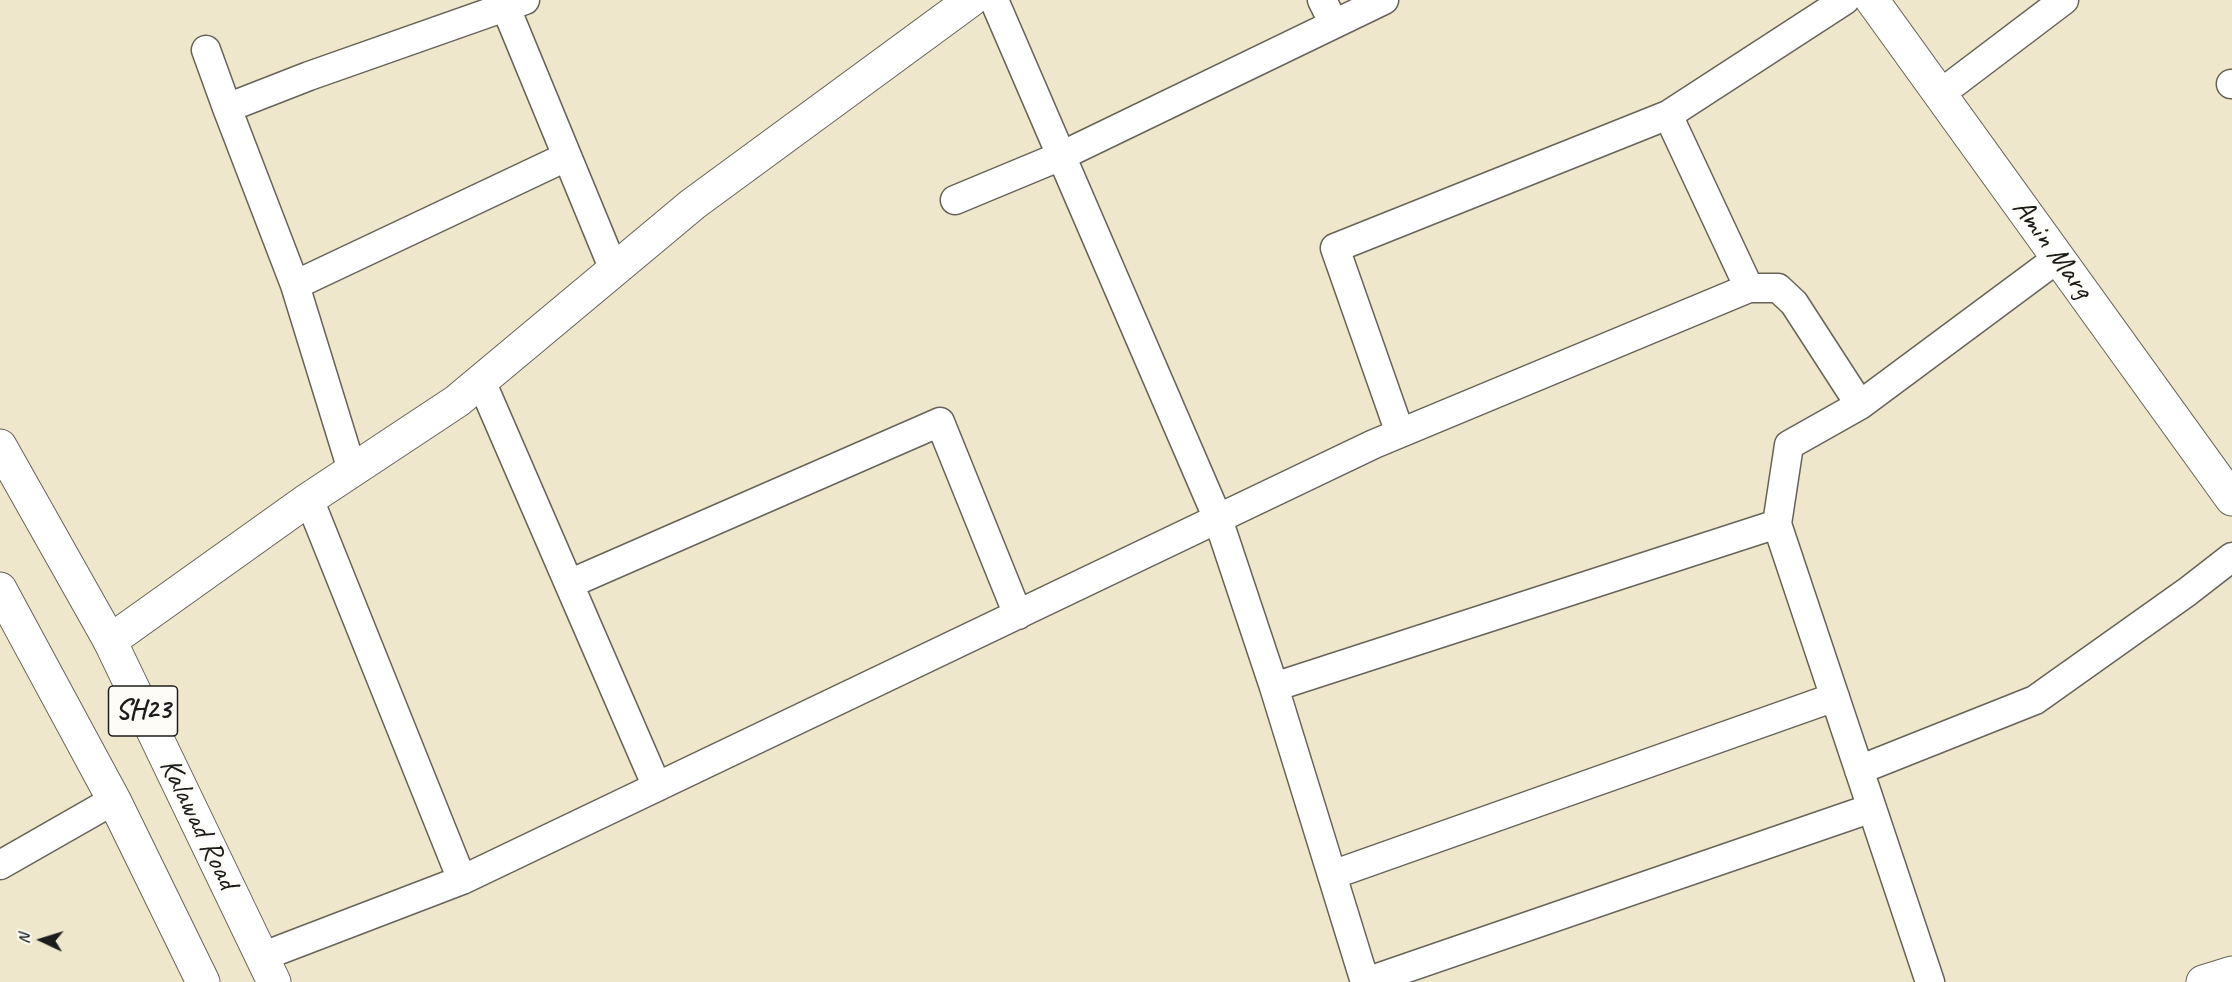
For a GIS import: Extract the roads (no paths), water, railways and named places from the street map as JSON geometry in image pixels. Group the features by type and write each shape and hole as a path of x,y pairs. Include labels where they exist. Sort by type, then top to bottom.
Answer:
{"main road":[{"path":"110,641 309,499 457,401 693,204 971,0"},
{"name":"Amin Marg","path":"1872,0 2232,499"},
{"name":"Kalawad Road","path":"0,446 110,641 268,969"},
{"name":"SH23","path":"0,589 114,800 203,982"},
{"path":"2203,982 2232,973"}],"street":[{"path":"994,0 1218,519 1274,687 1366,982 1872,808"},
{"path":"955,200 1061,156 1328,12 1384,0"},
{"path":"1400,433 1335,248 1668,115 1845,0"},
{"path":"1940,94 2064,0"},
{"path":"228,108 330,68 511,3 567,158 614,270"},
{"path":"206,50 295,285 352,471"},
{"path":"1668,115 1749,288"},
{"path":"295,285 567,158"},
{"path":"1930,982 1777,524 1789,445 1860,405 2058,258"},
{"path":"268,969 462,880 1400,433 1749,288 1778,288 1794,303 1860,405"},
{"path":"481,381 657,787"},
{"path":"569,584 940,422 1018,615"},
{"path":"309,499 462,880"},
{"path":"1274,687 1777,524"},
{"path":"1859,770 2035,700 2187,592 2232,557"},
{"path":"1332,875 1835,697"},
{"path":"0,865 114,800"}]}
